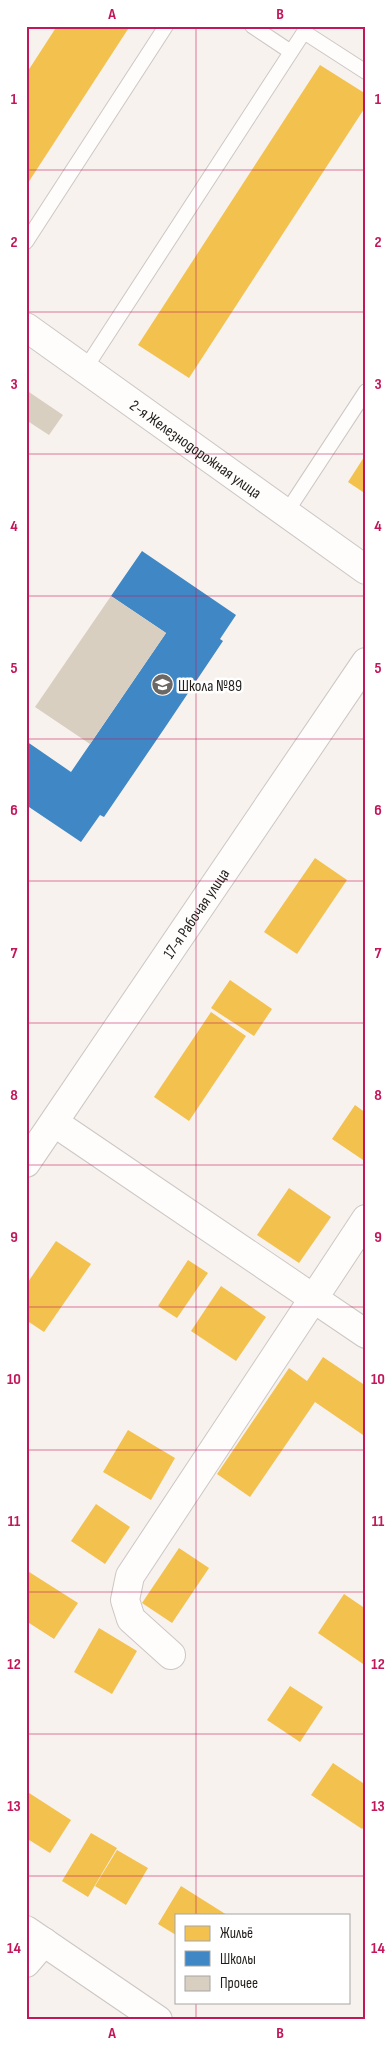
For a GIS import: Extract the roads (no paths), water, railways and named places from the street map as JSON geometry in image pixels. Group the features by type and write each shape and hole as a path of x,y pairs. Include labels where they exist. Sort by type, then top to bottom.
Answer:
{"street":[{"name":"2-я Железнодорожная улица","path":"26,327 366,570"},
{"name":"17-я Рабочая улица","path":"26,1163 55,1123 366,662"},
{"path":"55,1123 366,1334"},
{"path":"171,1655 131,1619 125,1600 130,1576 366,1219"},
{"path":"26,1963 35,1936 158,2020"}],"lane":[{"path":"26,242 166,26"},
{"path":"252,26 291,52"},
{"path":"85,369 304,32 366,72"},
{"path":"286,513 366,391"}],"place":[{"name":"Школа №89","path":"162,685"}]}
